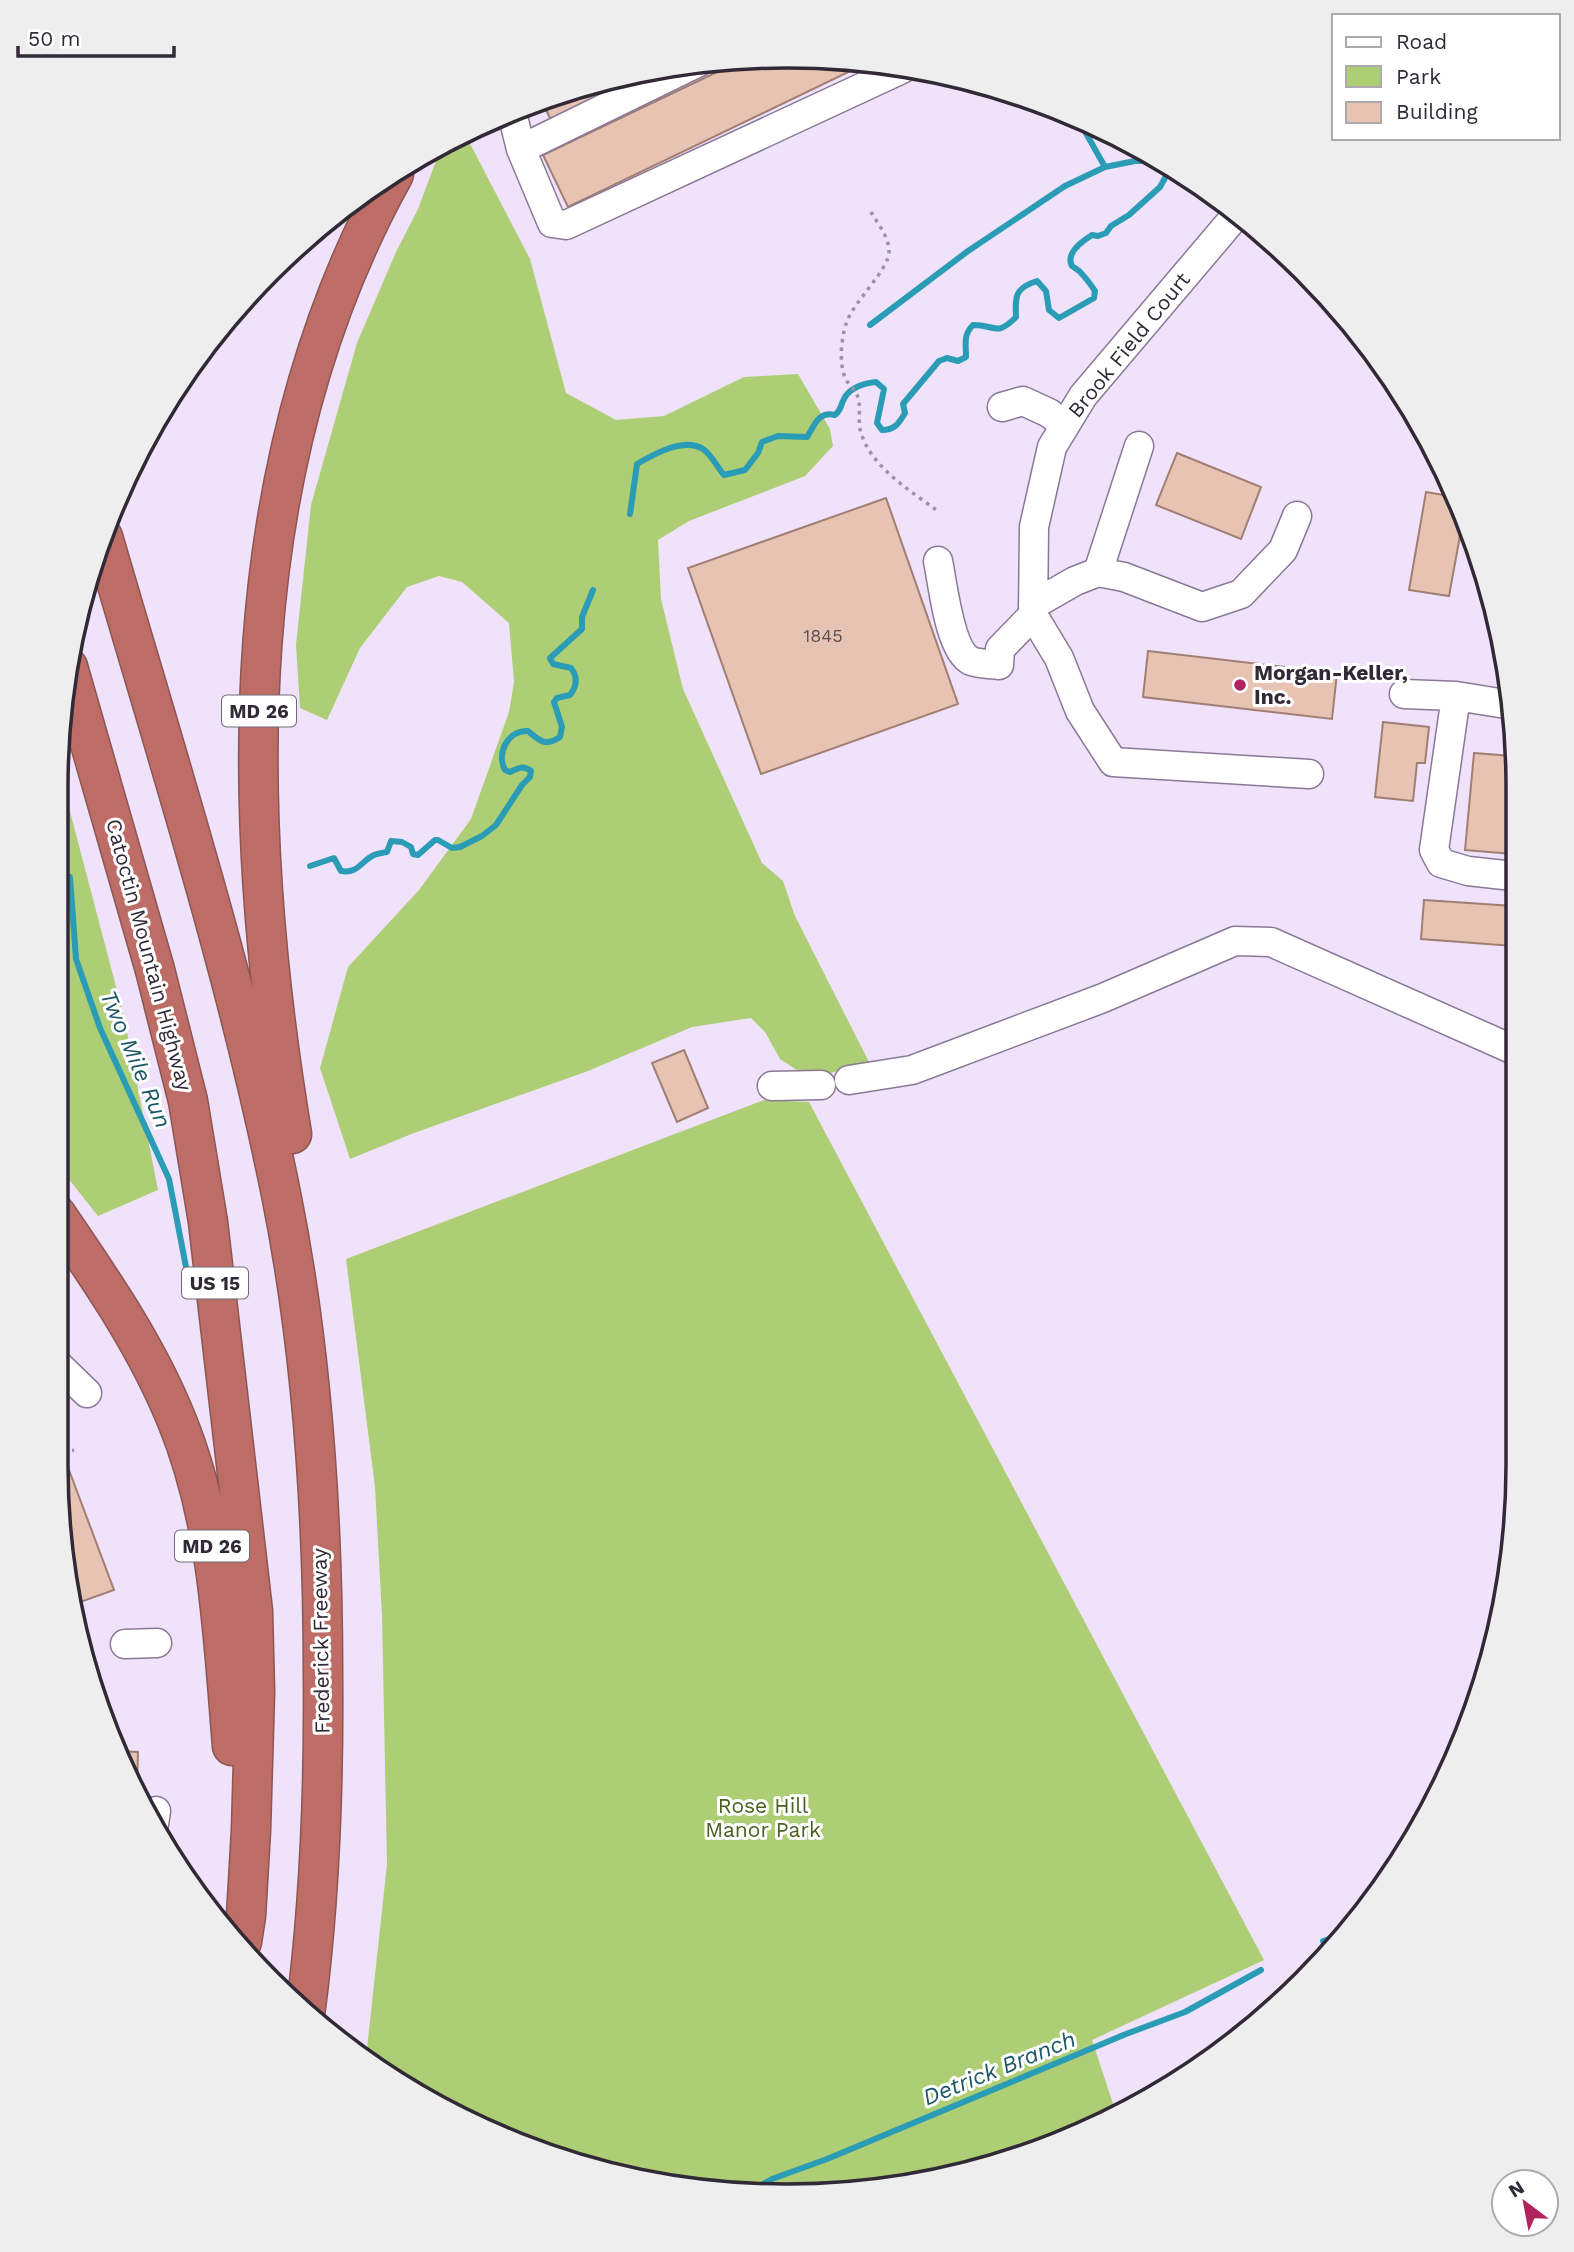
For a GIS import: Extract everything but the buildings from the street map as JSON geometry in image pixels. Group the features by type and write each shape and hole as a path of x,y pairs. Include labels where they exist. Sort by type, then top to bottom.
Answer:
{"highway":[{"name":"MD 26","path":"294,1269 297,1164 277,1040 262,888 259,820 258,752 266,600 283,481 317,351 365,230 385,191"},
{"path":"107,552 226,962 273,1159 294,1269"},
{"name":"Catoctin Mountain Highway","path":"75,690 140,918 188,1101 208,1222 253,1611 255,1704 244,1929"},
{"name":"MD 26","path":"68,1232 110,1293 153,1367 178,1423 208,1522 217,1574 244,1929"},
{"name":"Frederick Freeway","path":"294,1269 317,1467 323,1601 320,1847 306,1999"}],"street":[{"path":"514,122 521,149 552,223 566,225 888,75"},
{"path":"521,149 664,79"},
{"name":"Brook Field Court","path":"1033,610 1034,527 1052,447 1083,396 1231,222"},
{"path":"1002,407 1023,401 1049,413 1065,425"},
{"path":"1098,572 1139,446"},
{"path":"938,561 951,627 961,651 971,661 999,665 1000,649 1033,610 1075,581 1098,572 1124,577 1202,607 1241,594 1283,550 1297,516"},
{"path":"1033,610 1059,658 1080,711 1113,762 1309,774"},
{"path":"1404,694 1456,696 1501,703"},
{"path":"1456,696 1434,850 1441,863 1468,871 1506,875"},
{"path":"849,1080 912,1070 1103,998 1235,942 1271,942 1506,1046"},
{"path":"772,1086 821,1085"},
{"path":"68,1375 87,1393"},
{"path":"125,1644 157,1643"}],"path":[{"path":"871,212 885,235 890,253 850,313 845,325 842,361 845,379 858,396 860,432 867,447 896,480 939,512"},
{"path":"68,1452 74,1450"}],"green space":[{"path":"469,142 530,259 566,393 616,420 664,416 744,377 798,374 830,429 833,446 805,476 689,521 658,540 661,599 683,689 762,863 783,881 795,916 869,1062 830,1073 806,1076 780,1059 765,1032 751,1018 692,1027 588,1071 414,1133 350,1159 320,1068 348,967 419,890 471,819 509,712 514,682 509,623 462,582 439,576 407,587 360,648 327,720 300,708 296,645 311,505 357,343 396,252 418,209 436,160"},
{"path":"68,804 124,1017 158,1190 98,1216 68,1178"},
{"name":"Rose Hill Manor Park","path":"764,1100 809,1102 1264,1960 1092,2040 1113,2105 1018,2146 927,2170 881,2178 787,2184 740,2182 693,2178 601,2159 556,2146 469,2110 367,2048 387,1864 382,1615 375,1487 346,1259"}],"waterway":[{"path":"1086,134 1105,167"},
{"path":"870,325 968,251 1065,186 1105,167 1139,161"},
{"name":"Two Mile Run","path":"630,514 637,464 669,448 687,445 703,449 724,475 745,470 758,453 762,442 778,436 807,437 821,417 837,413 849,392 876,382 884,389 877,423 882,430 893,427 905,413 903,404 939,361 947,358 958,361 966,357 966,336 973,325 1000,328 1016,317 1016,298 1024,287 1037,281 1046,291 1049,310 1059,318 1094,298 1095,291 1072,266 1073,252 1092,235 1106,233 1111,226 1129,215 1160,187 1166,177"},
{"name":"Two Mile Run","path":"310,866 334,858 341,871 351,871 374,855 387,852 391,841 402,842 411,847 413,854 418,855 435,840 452,848 460,847 496,825 530,777 531,771 523,768 510,772 505,770 503,750 510,738 528,731 546,742 560,737 562,727 554,702 557,698 570,695 576,678 571,668 553,664 550,658 582,629 582,617 593,590"},
{"name":"Two Mile Run","path":"68,877 76,959 100,1028 169,1179 186,1267"},
{"name":"Detrick Branch","path":"765,2183 1185,2012 1261,1970"}],"place":[{"name":"Morgan-Keller, Inc.","path":"1240,685"}]}
